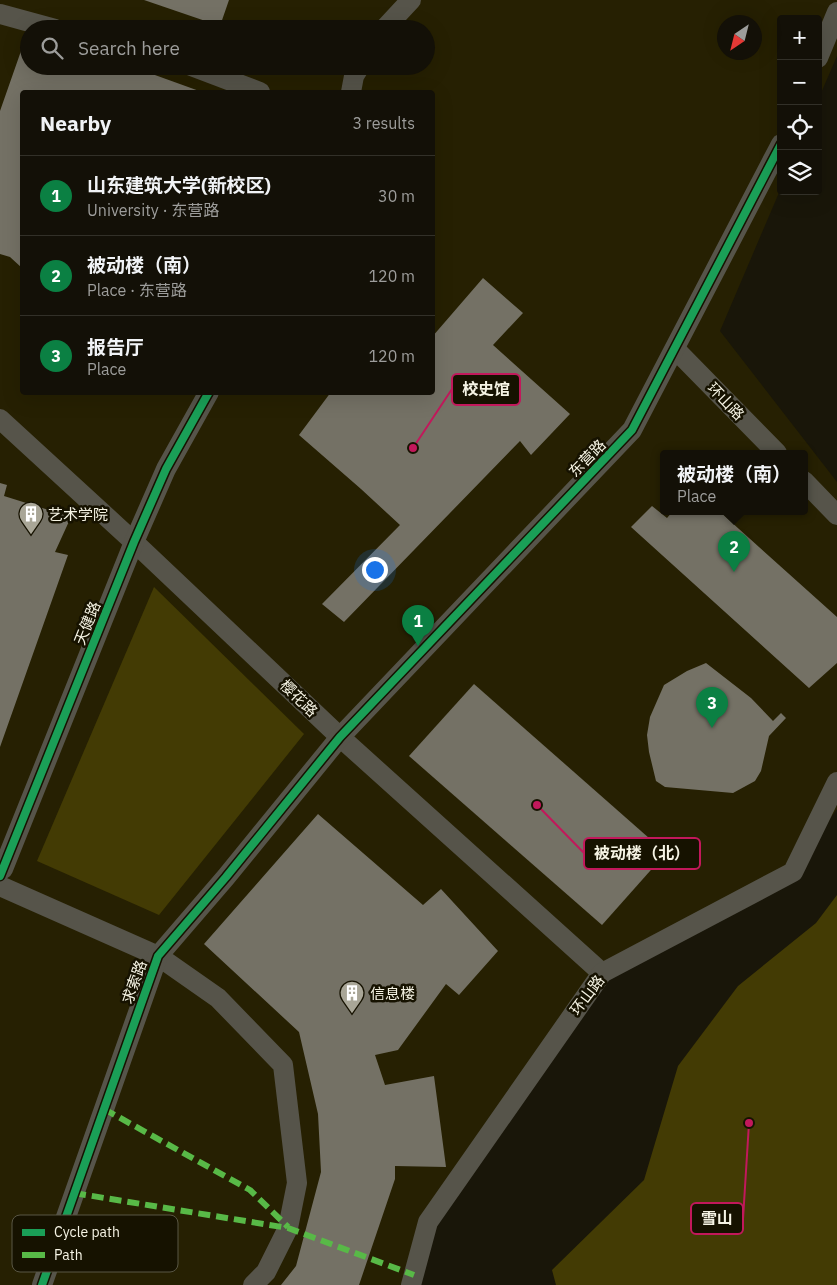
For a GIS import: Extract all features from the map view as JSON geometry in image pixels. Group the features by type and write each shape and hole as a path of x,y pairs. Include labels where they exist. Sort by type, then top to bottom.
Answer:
{"street":[{"path":"392,20 411,0"},
{"path":"822,48 837,12"},
{"path":"0,14 22,20"},
{"path":"215,75 255,90"},
{"path":"351,90 355,75"},
{"name":"东营路","path":"340,737 632,430 778,150"},
{"name":"环山路","path":"674,349 774,450"},
{"name":"天健路","path":"2,878 134,542 166,469 207,395"},
{"name":"樱花路","path":"0,418 340,737 602,973"},
{"path":"808,485 837,515"},
{"name":"求索路","path":"67,1215 158,956 226,877 340,737"},
{"name":"环山路","path":"411,1285 428,1222 602,973 793,872 837,782"},
{"path":"2,878 158,956 218,998 283,1065 297,1183 288,1228 266,1272 253,1285"},
{"name":"求索路","path":"42,1285 47,1272"}],"shaded area":[{"path":"0,0 837,0 837,56 822,91 822,15 777,15 778,195 720,331 837,482 837,809 793,872 602,973 428,1222 414,1285 0,1285"},
{"path":"154,587 304,734 159,915 37,861"},
{"path":"837,895 837,1285 556,1285 552,1270 644,1180 678,1066 738,986 816,923"}],"building":[{"path":"144,0 229,0 222,20 202,20"},
{"path":"20,54 20,75 155,75 196,90 20,90 20,266 10,257 0,254 0,111"},
{"path":"483,278 523,313 493,345 570,414 531,455 520,441 344,622 322,604 400,525 299,435 329,395 435,395 435,334"},
{"name":"艺术学院","path":"0,483 7,485 4,496 71,517 55,552 68,555 0,747"},
{"path":"652,506 660,512 660,515 667,518 670,515 723,515 837,617 837,663 809,688 631,527"},
{"path":"706,663 751,698 773,721 781,713 786,718 769,736 761,771 755,781 733,793 665,787 656,781 649,752 647,735 650,717 664,685 687,671"},
{"path":"474,684 666,853 602,925 409,756"},
{"name":"信息楼","path":"318,814 423,905 441,889 498,951 459,995 446,984 398,1050 375,1055 385,1085 434,1076 446,1167 395,1166 395,1179 359,1285 281,1285 296,1266 321,1172 318,1114 299,1032 204,944"}],"marked path":[{"path":"104,1109 250,1190 288,1227"},
{"path":"74,1193 288,1228 414,1275"}],"cycle path":[{"path":"67,1215 158,956 226,877 340,737 632,430 778,150"},
{"path":"0,876 134,542 166,469 207,395"},
{"path":"42,1285 47,1272"}],"place":[{"name":"校史馆","path":"413,448"},
{"name":"艺术学院","path":"31,535"},
{"name":"被动楼（南）","path":"734,572"},
{"name":"山东建筑大学(新校区)","path":"418,646"},
{"name":"报告厅","path":"712,728"},
{"name":"被动楼（北）","path":"537,805"},
{"name":"信息楼","path":"352,1014"},
{"name":"雪山","path":"749,1123"}]}
